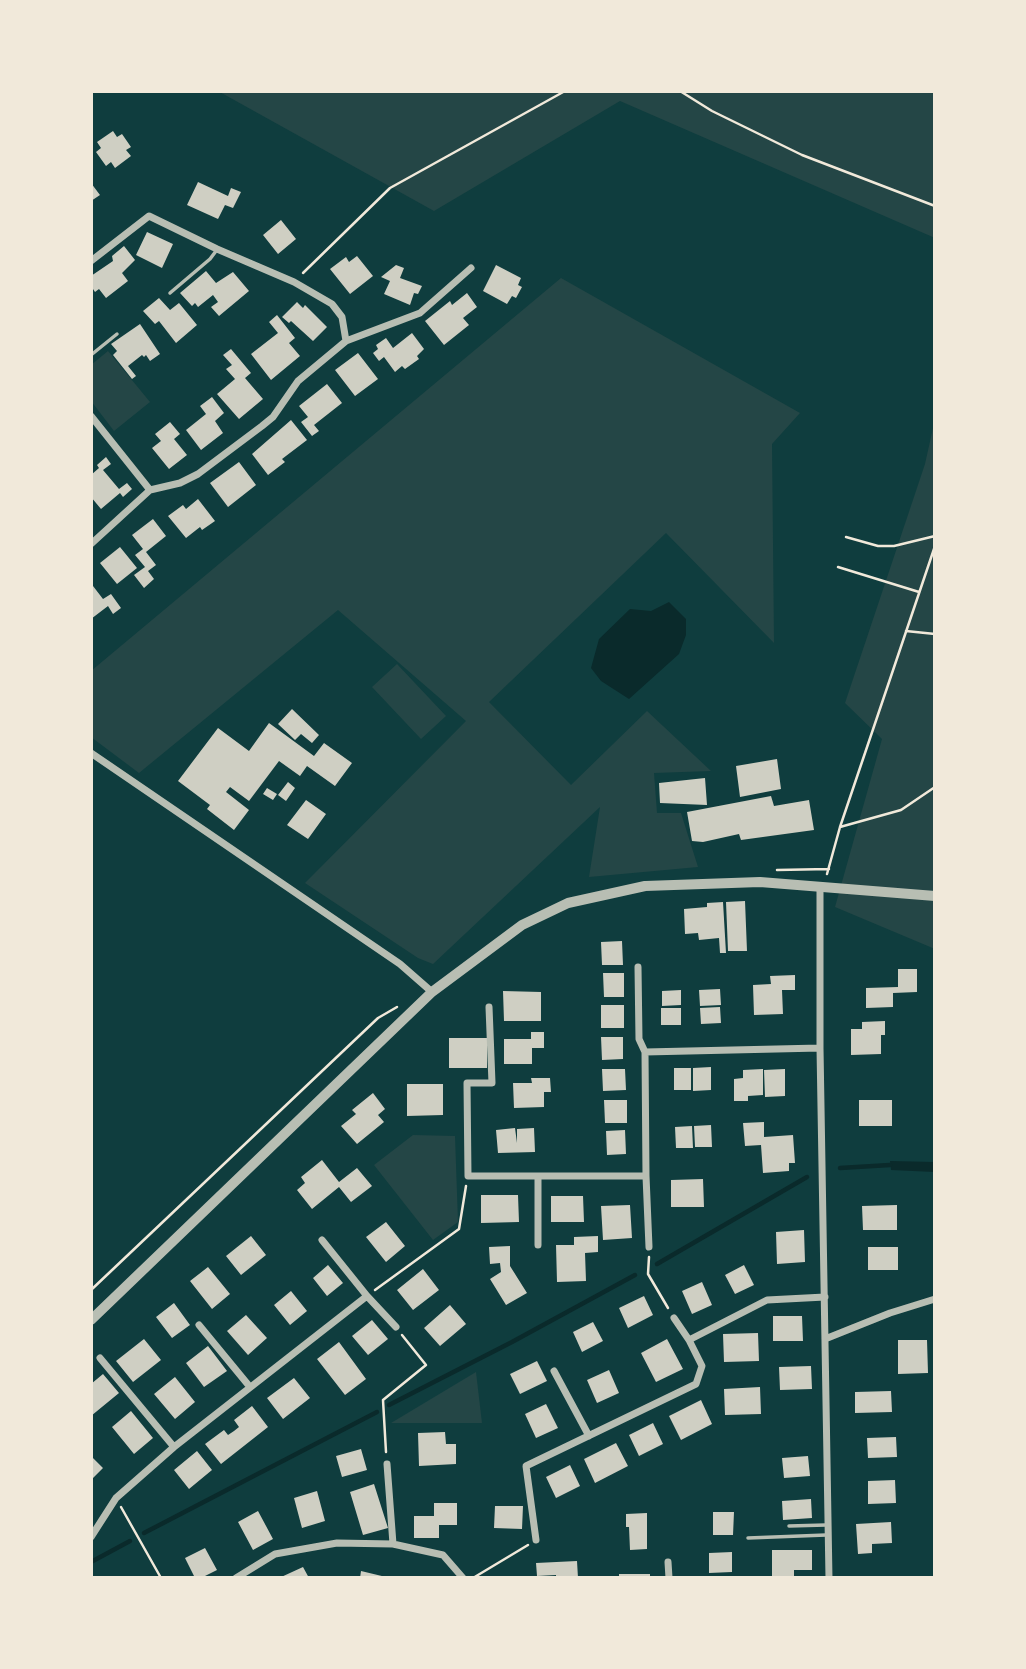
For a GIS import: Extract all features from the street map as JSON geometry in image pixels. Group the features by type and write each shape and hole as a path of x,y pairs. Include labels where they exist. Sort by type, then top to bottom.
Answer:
{"street":[{"path":"91,261 149,216 294,282 338,310 346,341"},
{"path":"91,544 150,490 180,483 198,474 262,426 273,417 298,381 346,341 420,313 471,268"},
{"path":"91,416 150,490"},
{"path":"91,753 400,964 432,992"},
{"path":"91,1320 432,992 522,925 568,903 645,886 760,883 935,896"},
{"path":"820,887 829,1578"},
{"path":"638,967 639,1039 645,1052 649,1247"},
{"path":"489,1007 492,1083 467,1083 468,1176 646,1176"},
{"path":"645,1052 820,1048"},
{"path":"538,1177 538,1245"},
{"path":"322,1240 396,1327"},
{"path":"91,1538 116,1499 174,1447 367,1296"},
{"path":"689,1340 767,1300 825,1297"},
{"path":"825,1339 890,1313 935,1299"},
{"path":"536,1540 526,1466 696,1384 702,1366 674,1318"},
{"path":"199,1325 250,1387"},
{"path":"100,1358 174,1447"},
{"path":"554,1371 589,1436"},
{"path":"387,1464 393,1544"},
{"path":"236,1578 275,1554 337,1542 393,1544 443,1555 463,1578"},
{"path":"668,1562 669,1578"}],"lane":[{"path":"170,293 210,259 217,249"},
{"path":"91,355 117,334"},
{"path":"789,1526 828,1525"},
{"path":"748,1538 828,1535"}],"path":[{"path":"294,282 390,188 565,91"},
{"path":"680,91 712,111 802,155 935,206"},
{"path":"845,537 878,546 894,546 935,536"},
{"path":"820,887 830,869 840,827 935,546"},
{"path":"838,567 919,592"},
{"path":"906,631 935,634"},
{"path":"840,827 901,810 935,787"},
{"path":"778,870 830,869"},
{"path":"91,1290 378,1018 404,1003"},
{"path":"367,1296 459,1229 468,1176"},
{"path":"649,1247 648,1274 674,1318"},
{"path":"387,1464 383,1400 426,1365 396,1327"},
{"path":"116,1499 161,1578"},
{"path":"473,1578 536,1540"}],"shaded area":[{"path":"218,91 935,91 935,238 620,101 434,211"},
{"path":"561,278 800,413 772,444 774,643 666,533 489,702 571,785 647,711 711,771 654,773 657,813 681,813 698,867 589,877 600,807 433,964 418,958 305,883 466,721 338,610 139,773 91,737 91,671"},
{"path":"108,351 150,402 114,431 91,401 91,365"},
{"path":"935,419 935,949 835,907 882,739 845,703 925,464"},
{"path":"669,602 686,619 686,635 679,654 629,699 601,681 591,668 599,639 630,609 651,611"},
{"path":"397,664 446,716 421,739 372,687"},
{"path":"413,1135 455,1136 458,1222 433,1240 374,1165"},
{"path":"890,1161 935,1162 935,1172 891,1170"},
{"path":"476,1372 482,1423 391,1423"}],"building":[{"path":"113,131 117,137 122,134 131,147 126,150 131,156 115,168 111,162 106,166 96,152 101,148 97,142"},
{"path":"198,182 228,196 231,188 241,192 233,208 225,205 218,219 187,205"},
{"path":"91,183 100,195 91,201"},
{"path":"281,220 296,239 278,254 263,235"},
{"path":"147,232 173,244 162,268 136,255"},
{"path":"124,246 135,260 122,273 128,281 106,298 99,289 95,292 91,286 91,276 113,261 112,256"},
{"path":"357,256 373,276 350,294 330,269 346,257 349,262"},
{"path":"396,265 404,268 400,278 422,286 418,294 414,293 410,305 384,294 390,281 381,277"},
{"path":"496,265 521,278 518,285 522,287 516,298 512,296 507,304 483,291"},
{"path":"206,271 216,283 233,272 249,291 219,316 211,307 218,302 213,295 198,307 195,303 192,306 180,293"},
{"path":"467,293 477,307 463,318 469,325 444,345 425,321 450,301 452,305"},
{"path":"159,298 170,310 179,303 197,325 176,343 159,321 155,324 143,311"},
{"path":"297,302 303,308 305,305 327,327 313,341 291,321 289,323 282,317"},
{"path":"277,315 295,338 289,343 300,356 271,380 251,354 278,333 269,322"},
{"path":"140,324 160,354 150,361 146,355 142,355 128,366 136,376 132,379 113,355 117,351 111,344"},
{"path":"412,333 424,349 417,356 419,359 405,369 402,366 395,372 384,357 379,361 373,353 378,349 376,345 386,338 393,348"},
{"path":"231,349 251,373 245,378 263,399 239,419 217,394 235,379 226,369 232,365 223,355"},
{"path":"358,353 378,379 355,396 335,370"},
{"path":"327,384 342,403 314,425 319,431 312,436 301,422 308,417 299,406"},
{"path":"212,397 224,413 215,421 223,433 201,450 186,430 206,414 200,406"},
{"path":"291,420 307,440 282,459 285,462 268,475 252,454"},
{"path":"170,422 180,434 174,439 187,455 169,469 152,448 161,441 155,434"},
{"path":"106,457 111,464 103,470 119,489 127,483 132,489 123,497 120,493 101,509 91,497 91,475"},
{"path":"239,462 256,485 228,507 210,483"},
{"path":"198,499 215,521 202,530 200,527 186,538 168,516 183,505 186,509"},
{"path":"153,519 166,536 146,552 156,565 148,571 154,579 144,588 134,575 145,567 135,555 143,549 132,535"},
{"path":"120,547 137,568 117,584 100,563"},
{"path":"93,586 103,599 111,594 121,608 113,614 108,606 91,619"},
{"path":"292,709 319,735 312,743 301,734 295,740 278,724"},
{"path":"269,723 314,756 324,743 352,763 335,786 307,766 300,776 279,761 249,801 230,787 226,792 249,810 234,830 207,809 210,805 178,781 218,728 249,751"},
{"path":"777,759 781,789 740,797 736,766"},
{"path":"705,778 707,805 660,803 659,783"},
{"path":"288,782 295,788 286,801 278,795"},
{"path":"267,788 277,794 273,800 263,794"},
{"path":"771,796 774,806 809,800 814,830 741,840 739,834 703,842 692,841 687,812"},
{"path":"306,800 326,814 308,839 287,825"},
{"path":"745,901 747,951 728,951 726,902"},
{"path":"723,902 726,953 720,953 719,938 699,940 698,933 685,934 684,909"},
{"path":"622,941 623,965 602,965 601,942"},
{"path":"898,969 917,969 917,992 893,993 893,1007 866,1008 866,988 898,987"},
{"path":"603,973 624,973 624,997 604,997"},
{"path":"795,975 795,990 782,990 783,1014 754,1015 753,985 771,984 770,976"},
{"path":"720,989 721,1005 700,1006 699,990"},
{"path":"681,990 681,1005 662,1006 662,991"},
{"path":"503,991 541,992 541,1021 504,1021"},
{"path":"601,1005 624,1005 624,1028 601,1028"},
{"path":"720,1007 721,1023 701,1024 700,1008"},
{"path":"661,1008 681,1008 681,1025 661,1025"},
{"path":"885,1021 885,1035 881,1035 881,1054 851,1055 851,1029 862,1029 862,1022"},
{"path":"531,1032 544,1032 544,1048 532,1048 532,1064 504,1064 504,1039 531,1039"},
{"path":"601,1037 623,1037 623,1059 602,1060"},
{"path":"449,1038 487,1038 487,1068 449,1068"},
{"path":"711,1067 711,1090 693,1091 693,1068"},
{"path":"674,1068 691,1068 691,1090 674,1090"},
{"path":"602,1069 625,1069 626,1090 603,1091"},
{"path":"763,1069 763,1095 748,1096 748,1101 734,1101 734,1079 743,1078 743,1070"},
{"path":"785,1069 785,1096 765,1097 764,1070"},
{"path":"531,1078 550,1078 551,1092 544,1092 544,1107 514,1108 513,1083 532,1083"},
{"path":"407,1084 443,1084 443,1115 407,1116"},
{"path":"373,1093 385,1109 378,1115 384,1122 357,1144 341,1126 356,1114 352,1110"},
{"path":"604,1100 627,1100 627,1123 605,1123"},
{"path":"859,1100 892,1100 892,1126 859,1126"},
{"path":"764,1122 764,1137 793,1135 795,1163 789,1163 789,1171 763,1173 761,1145 745,1146 743,1123"},
{"path":"711,1125 712,1147 695,1147 694,1126"},
{"path":"692,1126 693,1148 676,1148 675,1127"},
{"path":"515,1128 517,1143 517,1129 534,1128 535,1152 498,1153 496,1130"},
{"path":"625,1130 626,1154 607,1155 606,1131"},
{"path":"322,1160 339,1182 357,1168 372,1186 351,1202 339,1187 312,1209 297,1190 305,1183 301,1177"},
{"path":"703,1179 704,1207 671,1207 671,1180"},
{"path":"481,1195 518,1195 519,1222 481,1223"},
{"path":"551,1196 583,1196 584,1222 551,1222"},
{"path":"630,1205 632,1238 603,1240 601,1206"},
{"path":"897,1205 897,1230 863,1230 862,1206"},
{"path":"386,1222 405,1246 386,1262 366,1237"},
{"path":"804,1230 805,1262 777,1264 776,1232"},
{"path":"251,1236 266,1255 241,1275 226,1256"},
{"path":"598,1236 598,1252 585,1253 586,1281 557,1282 556,1245 574,1245 574,1237"},
{"path":"510,1246 510,1266 527,1293 506,1305 490,1279 501,1272 500,1263 490,1264 489,1247"},
{"path":"868,1247 898,1247 898,1270 868,1270"},
{"path":"328,1265 343,1283 327,1296 313,1278"},
{"path":"744,1265 754,1285 735,1294 725,1275"},
{"path":"208,1267 230,1294 212,1309 190,1281"},
{"path":"423,1269 439,1290 413,1310 397,1290"},
{"path":"702,1282 712,1305 692,1314 682,1291"},
{"path":"291,1291 307,1311 290,1325 274,1305"},
{"path":"644,1296 653,1315 628,1328 619,1308"},
{"path":"174,1303 190,1325 172,1338 156,1317"},
{"path":"450,1305 466,1324 440,1346 424,1328"},
{"path":"246,1315 267,1338 248,1355 227,1331"},
{"path":"773,1316 802,1316 803,1341 773,1341"},
{"path":"372,1320 388,1339 368,1355 352,1336"},
{"path":"593,1322 603,1341 582,1352 573,1332"},
{"path":"758,1333 759,1361 724,1362 723,1334"},
{"path":"144,1339 161,1360 133,1382 116,1361"},
{"path":"667,1339 683,1369 656,1382 641,1353"},
{"path":"898,1340 927,1340 928,1373 898,1374"},
{"path":"339,1342 366,1379 345,1395 317,1359"},
{"path":"208,1346 227,1371 204,1387 186,1363"},
{"path":"537,1361 547,1381 520,1394 510,1374"},
{"path":"811,1366 812,1389 780,1390 779,1367"},
{"path":"609,1370 619,1393 597,1403 587,1380"},
{"path":"103,1374 119,1393 91,1416 91,1384"},
{"path":"175,1377 195,1402 175,1419 154,1394"},
{"path":"294,1378 310,1398 283,1419 267,1398"},
{"path":"760,1387 761,1414 725,1415 724,1389"},
{"path":"891,1391 892,1412 855,1413 855,1392"},
{"path":"701,1400 712,1424 681,1440 669,1416"},
{"path":"546,1404 558,1428 536,1438 525,1414"},
{"path":"252,1406 268,1427 221,1464 205,1444 224,1430 228,1435 239,1427 234,1420"},
{"path":"131,1411 153,1438 134,1454 112,1427"},
{"path":"653,1423 663,1444 639,1456 629,1435"},
{"path":"445,1432 446,1444 456,1444 456,1464 419,1466 418,1433"},
{"path":"896,1437 897,1457 868,1458 867,1438"},
{"path":"616,1443 628,1466 595,1483 584,1459"},
{"path":"361,1449 367,1470 342,1477 336,1456"},
{"path":"197,1451 212,1470 189,1489 174,1470"},
{"path":"91,1456 103,1468 91,1480"},
{"path":"808,1456 810,1476 784,1478 782,1458"},
{"path":"570,1465 580,1486 556,1498 546,1477"},
{"path":"895,1480 896,1503 868,1504 868,1481"},
{"path":"374,1484 388,1528 363,1535 350,1492"},
{"path":"317,1491 325,1521 302,1528 294,1498"},
{"path":"811,1499 812,1518 783,1520 782,1501"},
{"path":"434,1503 457,1503 457,1525 439,1525 439,1538 414,1538 414,1516 434,1516"},
{"path":"495,1506 523,1506 522,1529 494,1528"},
{"path":"258,1511 273,1539 253,1550 238,1522"},
{"path":"713,1512 734,1512 733,1535 713,1535"},
{"path":"647,1513 647,1549 630,1550 626,1514"},
{"path":"891,1522 892,1543 872,1544 872,1553 858,1554 856,1524"},
{"path":"205,1548 217,1570 195,1578 185,1558"},
{"path":"772,1550 812,1550 812,1570 794,1570 794,1576 772,1576"},
{"path":"732,1552 732,1572 709,1573 709,1553"},
{"path":"577,1561 578,1578 537,1576 536,1563"},
{"path":"303,1567 309,1578 279,1578"},
{"path":"361,1571 386,1577 386,1578 360,1578"},
{"path":"619,1574 650,1574 650,1578 619,1578"}],"waterway":[{"path":"840,1168 890,1165"},
{"path":"657,1264 807,1177"},
{"path":"389,1405 635,1275"},
{"path":"144,1533 377,1412"},
{"path":"91,1562 130,1541"}]}
